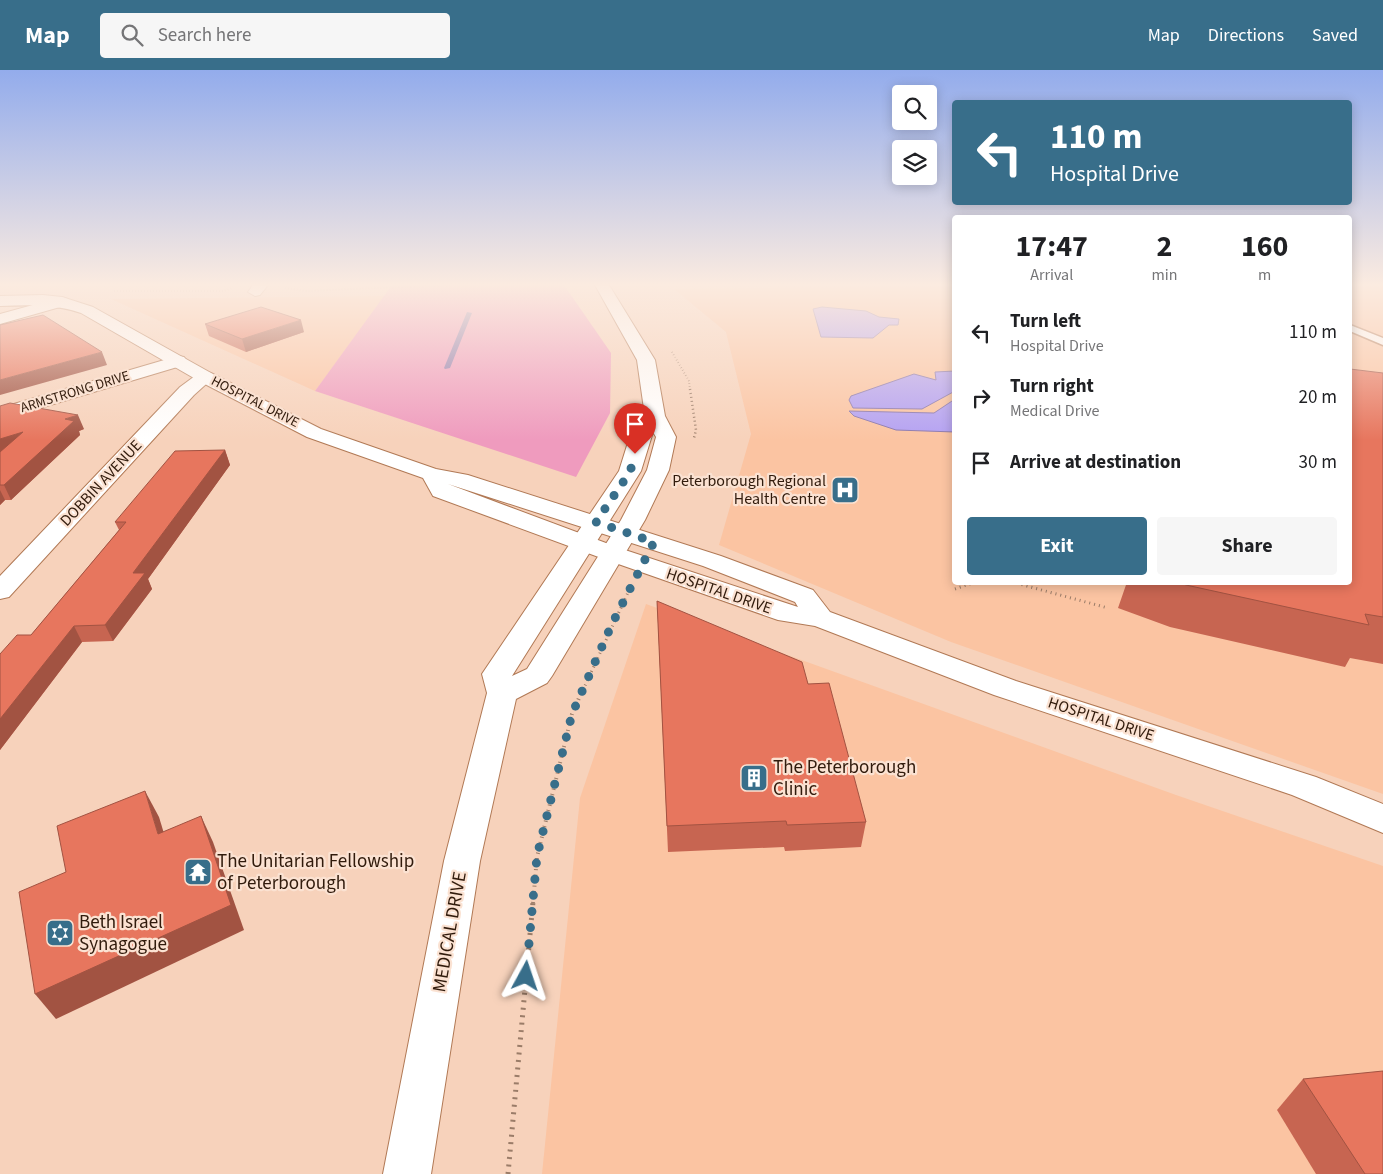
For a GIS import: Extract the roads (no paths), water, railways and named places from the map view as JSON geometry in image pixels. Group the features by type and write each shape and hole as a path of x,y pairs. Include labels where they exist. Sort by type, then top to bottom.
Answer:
{"street":[{"name":"HOSPITAL DRIVE","path":"134,337 205,377 314,432 431,474 441,491 589,532 619,544 712,561 804,596 820,618"},
{"path":"502,693 537,676 619,544 658,470 666,437 655,416 646,360 632,337"},
{"name":"ARMSTRONG DRIVE","path":"0,414 178,361"},
{"name":"DOBBIN AVENUE","path":"0,591 187,391 205,377"},
{"name":"MEDICAL DRIVE","path":"407,1174 462,861 502,693 497,674 630,472 640,436 655,416"},
{"name":"HOSPITAL DRIVE","path":"619,544 642,564 788,614 820,618 1006,688 1304,786 1383,819"}],"lane":[{"path":"1370,337 1383,342"}],"waterway":[{"path":"447,368 460,337"}],"place":[{"name":"Peterborough Regional Health Centre","path":"845,490"},
{"name":"The Peterborough Clinic","path":"754,778"},
{"name":"The Unitarian Fellowship of Peterborough","path":"198,872"},
{"name":"Beth Israel Synagogue","path":"60,933"}]}
